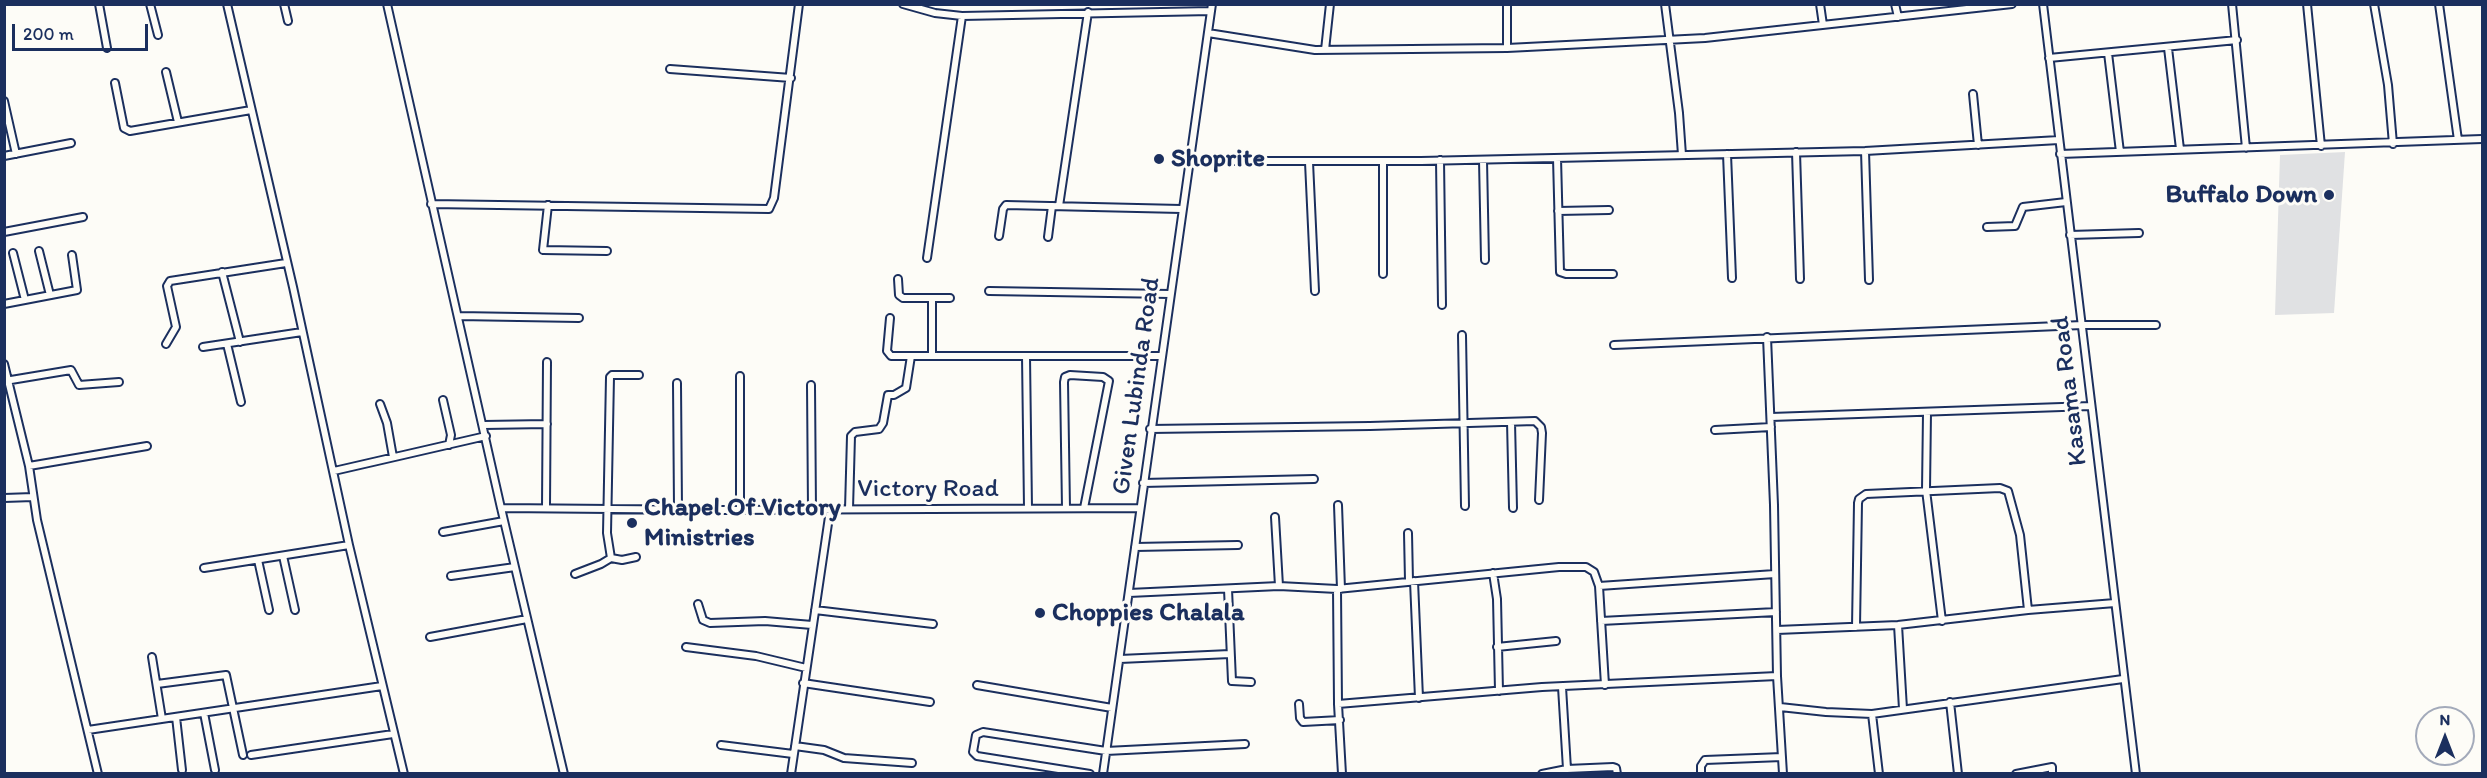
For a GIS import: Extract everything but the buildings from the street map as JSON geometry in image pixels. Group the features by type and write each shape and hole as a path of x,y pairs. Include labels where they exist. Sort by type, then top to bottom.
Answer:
{"street":[{"path":"99,4 107,48"},
{"path":"150,4 158,35"},
{"path":"227,4 349,545 404,774"},
{"path":"284,4 288,21"},
{"path":"387,4 431,204 564,774"},
{"path":"431,204 769,209 774,198 799,4"},
{"path":"903,4 962,15 1211,8"},
{"path":"1047,14 1049,4"},
{"path":"1325,50 1330,4"},
{"path":"1507,4 1507,48"},
{"path":"1665,4 1682,155"},
{"path":"1820,4 1823,25"},
{"path":"1895,4 1898,17"},
{"path":"1208,33 1301,49 1507,48 1669,40 2012,4"},
{"name":"Kasama Road","path":"2043,4 2136,774"},
{"path":"2232,4 2246,148"},
{"path":"2307,4 2321,146"},
{"path":"2374,4 2388,85 2393,144"},
{"path":"2439,4 2458,140"},
{"name":"Given Lubinda Road","path":"1103,774 1211,8"},
{"path":"1047,237 1056,206 1088,12"},
{"path":"927,258 962,15"},
{"path":"2049,58 2237,40"},
{"path":"2168,48 2180,149"},
{"path":"2108,54 2120,152"},
{"path":"670,69 791,78"},
{"path":"166,72 178,122"},
{"path":"115,83 123,124 127,130 251,110"},
{"path":"1973,94 1978,145"},
{"path":"4,101 16,154"},
{"path":"1190,161 1483,160 1865,151 2059,140"},
{"path":"2060,154 2482,140"},
{"path":"4,156 71,143"},
{"path":"1865,151 1869,280"},
{"path":"1796,152 1800,279"},
{"path":"1727,154 1732,278"},
{"path":"1557,158 1560,272 1613,274"},
{"path":"1440,160 1442,305"},
{"path":"1483,160 1485,260"},
{"path":"1383,161 1383,274"},
{"path":"1309,162 1315,291"},
{"path":"1987,227 2015,226 2023,207 2066,202"},
{"path":"548,205 543,250 607,251"},
{"path":"999,236 1003,209 1006,205 1181,210"},
{"path":"1558,211 1609,210"},
{"path":"4,232 83,217"},
{"path":"2070,235 2139,233"},
{"path":"39,251 50,295"},
{"path":"13,253 25,300"},
{"path":"4,304 77,290 72,255"},
{"path":"166,344 176,327 168,283 286,262"},
{"path":"222,272 240,342"},
{"path":"898,279 901,297 950,298"},
{"path":"989,291 1170,294"},
{"path":"932,298 932,356"},
{"path":"458,316 579,318"},
{"path":"891,318 888,355 1161,356"},
{"path":"1614,345 2082,325 2156,325"},
{"path":"203,347 302,332"},
{"path":"1462,334 1465,506"},
{"path":"1767,337 1777,676 1783,774"},
{"path":"228,344 241,402"},
{"path":"849,509 851,436 855,432 879,429 883,423 888,395 894,395 906,388 911,356"},
{"path":"1026,356 1028,508"},
{"path":"546,507 548,362"},
{"path":"4,364 98,774"},
{"path":"7,381 71,370 79,385 119,382"},
{"path":"611,558 607,533 610,377 612,375 639,375"},
{"path":"1066,508 1064,381 1065,377 1070,375 1103,377 1109,381 1084,508"},
{"path":"740,376 740,510"},
{"path":"677,383 678,509"},
{"path":"811,386 812,510"},
{"path":"443,400 451,435 449,445"},
{"path":"380,405 387,423 393,457"},
{"path":"1771,417 2091,406"},
{"path":"1927,413 1926,490 1942,621"},
{"path":"1150,429 1535,421 1541,427 1539,500"},
{"path":"1510,422 1512,508"},
{"path":"484,425 547,424"},
{"path":"1715,430 1771,428"},
{"path":"333,471 486,436"},
{"path":"29,466 147,446"},
{"path":"1143,483 1314,479"},
{"path":"1856,627 1859,499 1866,494 2000,488 2008,491 2020,535 2028,610"},
{"path":"4,498 33,497"},
{"path":"1338,505 1338,704 1342,774"},
{"name":"Victory Road","path":"501,508 740,510 1139,508"},
{"path":"791,774 830,510"},
{"path":"1275,517 1279,586"},
{"path":"443,532 504,520"},
{"path":"1408,532 1419,698"},
{"path":"204,568 349,545"},
{"path":"1135,547 1238,545"},
{"path":"283,556 295,610"},
{"path":"575,574 611,558 622,560 636,557"},
{"path":"258,560 269,610"},
{"path":"451,576 515,567"},
{"path":"1129,592 1279,586 1339,589 1493,573 1586,567 1594,572 1599,586 1605,685"},
{"path":"1493,573 1497,599 1498,691"},
{"path":"1599,586 1775,574"},
{"path":"1228,589 1232,681 1251,682"},
{"path":"1776,630 1898,625 2028,610 2115,603"},
{"path":"698,604 703,620 710,623 765,621 812,626"},
{"path":"814,610 933,624"},
{"path":"1601,621 1776,612"},
{"path":"430,637 527,619"},
{"path":"1898,625 1903,709"},
{"path":"1497,647 1556,641"},
{"path":"686,647 756,656 806,668"},
{"path":"1120,659 1230,654"},
{"path":"152,657 162,719"},
{"path":"157,684 226,675 243,755"},
{"path":"1338,704 1542,687 1777,676"},
{"path":"1780,707 1872,714 2123,679"},
{"path":"803,683 930,702"},
{"path":"977,685 1112,708"},
{"path":"88,730 382,686"},
{"path":"1562,687 1567,769"},
{"path":"1950,702 1958,774"},
{"path":"1299,704 1300,718 1303,722 1340,720"},
{"path":"204,713 215,770"},
{"path":"1872,714 1879,774"},
{"path":"176,717 182,770"},
{"path":"1090,774 977,756 974,752 976,735 983,732 1106,751 1245,744"},
{"path":"251,755 393,734"},
{"path":"721,745 793,754"},
{"path":"795,746 824,750 844,758 912,763"},
{"path":"1701,774 1701,766 1705,760 1782,757"},
{"path":"1534,774 1567,769 1613,767 1616,768 1617,774"},
{"path":"2016,774 2052,767 2052,774"}],"shaded area":[{"path":"2345,152 2334,313 2275,315 2280,155"}],"place":[{"name":"Shoprite","path":"1159,159"},
{"name":"Buffalo Down","path":"2329,195"},
{"name":"Chapel Of Victory Ministries","path":"632,523"},
{"name":"Choppies Chalala","path":"1040,613"}]}
